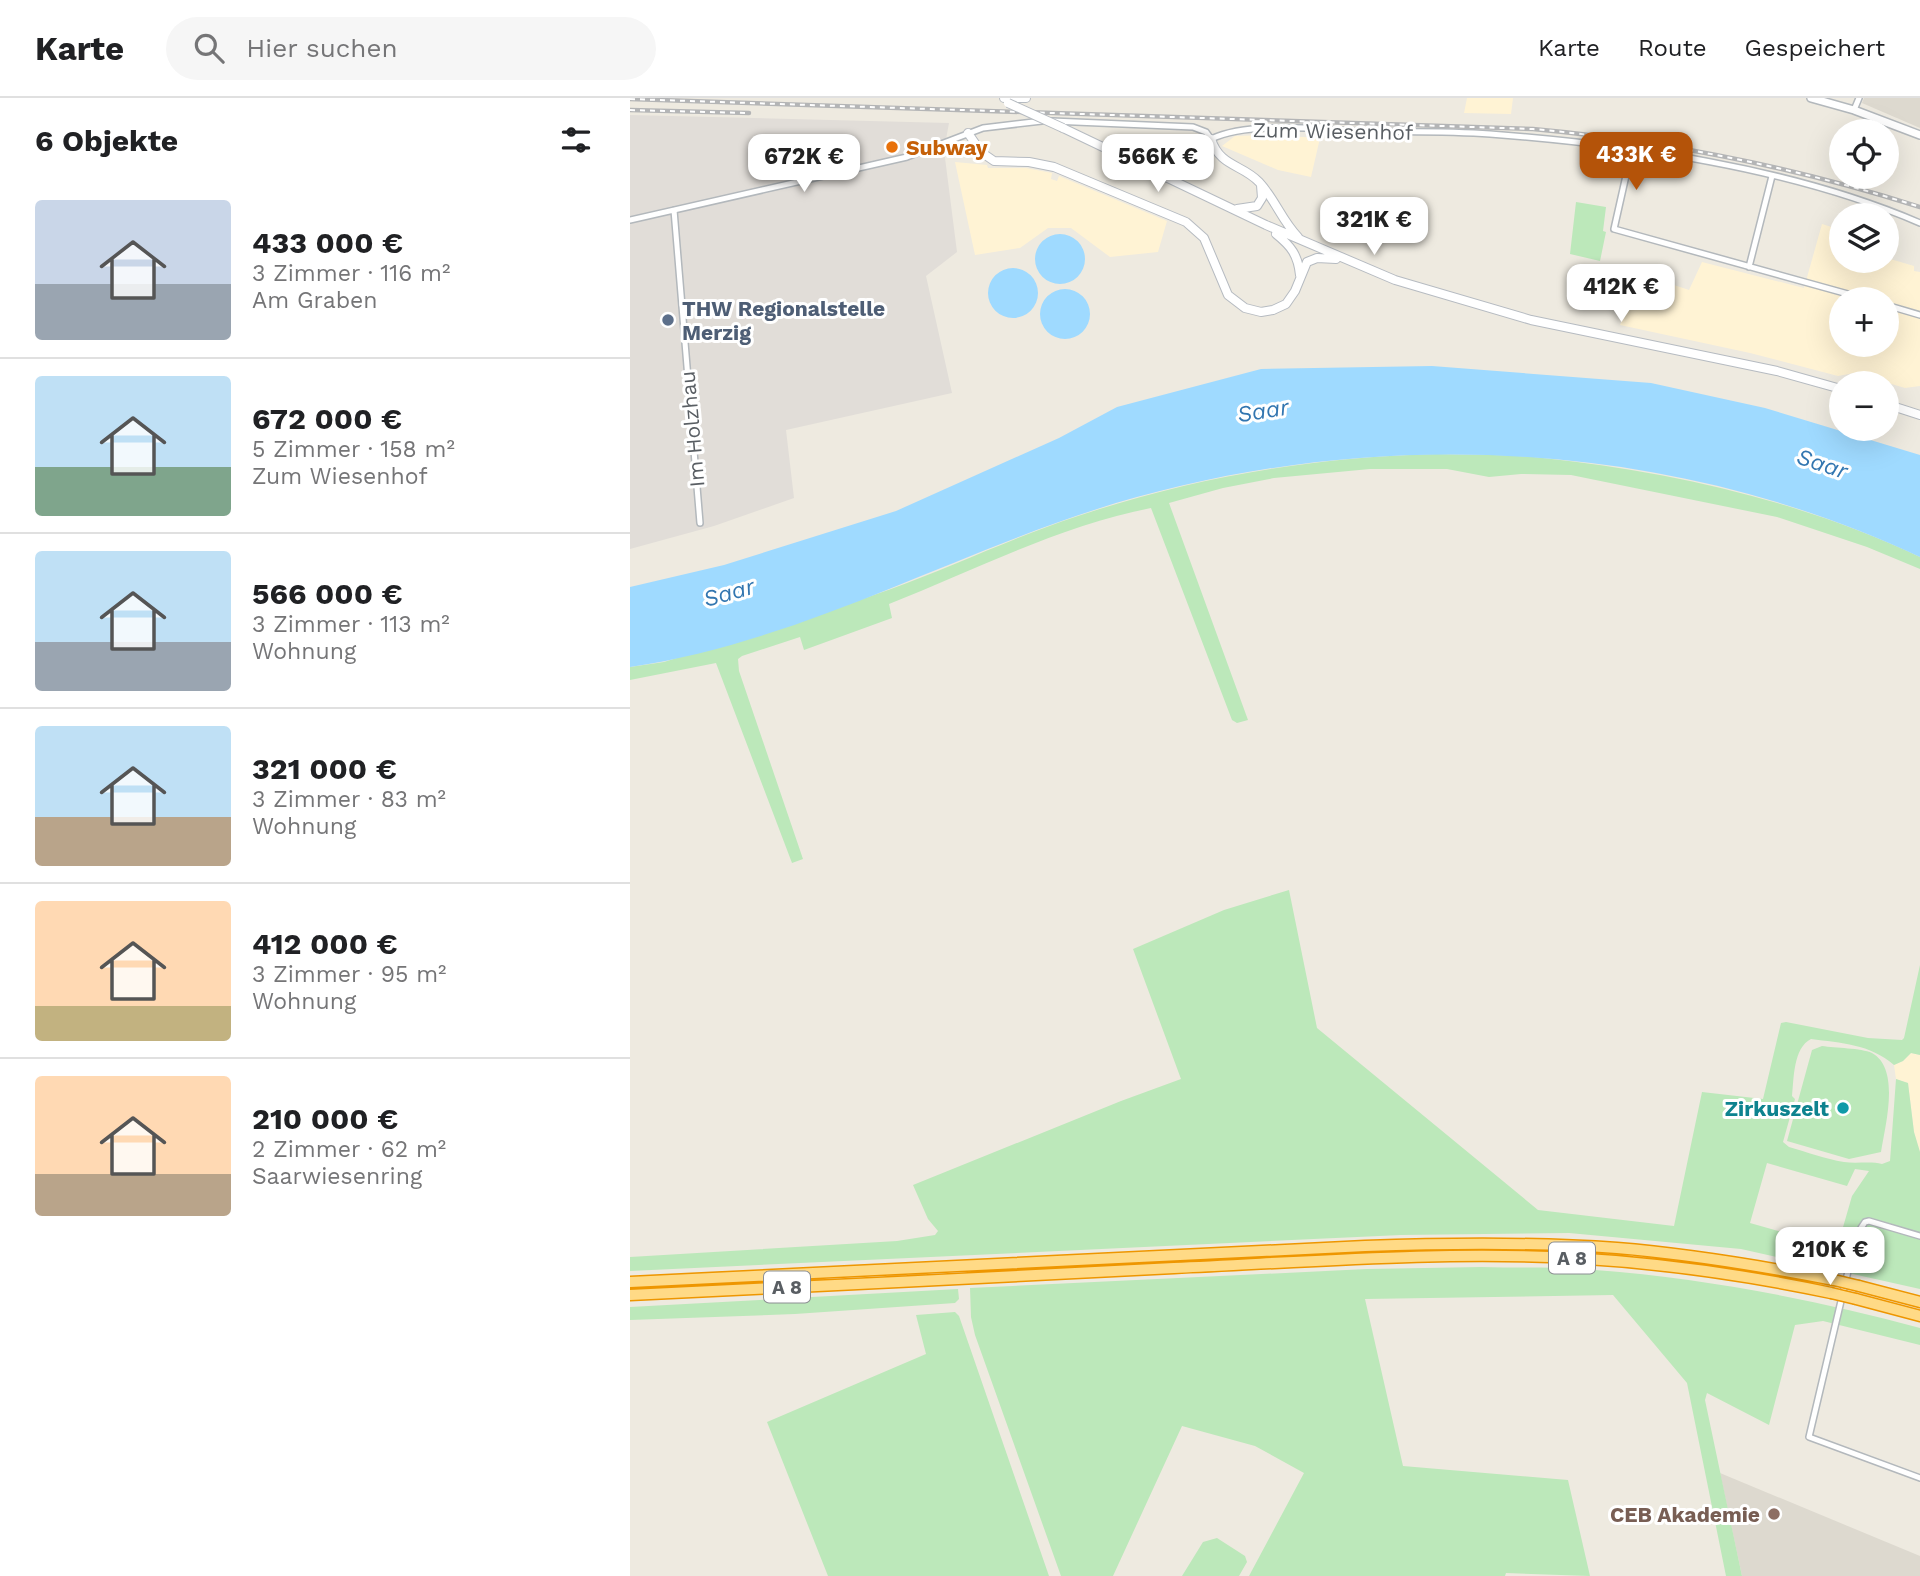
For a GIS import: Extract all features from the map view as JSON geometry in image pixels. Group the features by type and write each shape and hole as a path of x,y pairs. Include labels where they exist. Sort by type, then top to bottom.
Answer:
{"highway":[{"name":"A 8","path":"630,1282 1478,1243 1618,1248 1720,1260 1834,1280 1920,1302"},
{"name":"A 8","path":"630,1295 1366,1259 1478,1256 1606,1260 1718,1272 1831,1293 1920,1316"}],"main road":[{"path":"1002,99 1026,98"},
{"path":"1002,99 1302,242 1395,280 1531,320 1777,371 1829,386"},
{"path":"968,133 981,152 996,161 1029,162 1054,167 1186,222 1204,238 1228,295 1245,308 1261,312 1286,304 1295,291 1304,265 1311,259 1343,260"},
{"path":"1211,139 1223,159 1252,176 1270,195 1287,226 1302,242"},
{"path":"1233,209 1256,206 1262,198 1261,185"},
{"path":"1266,225 1289,245 1298,259 1300,276"},
{"path":"1899,408 1920,415"}],"street":[{"path":"1811,98 1854,110 1920,135"},
{"path":"1854,110 1859,98"},
{"path":"630,220 907,158 968,133 1030,120 1193,127 1206,132 1211,139"},
{"name":"Zum Wiesenhof","path":"1211,139 1238,129 1490,134 1632,149 1772,176 1866,202 1920,223"},
{"path":"1632,149 1614,229 1829,289"},
{"path":"1749,267 1772,176"},
{"name":"Im Holzhau","path":"674,210 700,523"},
{"path":"1899,308 1920,314"},
{"path":"1920,1236 1870,1221 1865,1222 1861,1228 1849,1267 1809,1437 1920,1478"}],"shaded area":[{"path":"1467,98 1513,98 1511,114 1464,113"},
{"path":"1864,98 1920,98 1920,128 1862,103"},
{"path":"630,115 949,123 944,150 957,252 926,276 952,393 786,430 794,498 714,526 630,549"},
{"path":"1235,136 1320,138 1311,177 1278,170 1222,146"},
{"path":"955,162 987,165 988,168 1026,168 1052,173 1051,179 1057,181 1059,176 1167,221 1158,252 1110,257 1071,228 1048,228 1020,248 975,255"},
{"path":"1822,224 1829,226 1829,273 1899,273 1899,262 1914,266 1914,271 1920,272 1920,386 1899,386 1899,371 1829,371 1829,374 1750,353 1620,325 1637,280 1665,282 1689,290 1702,262 1804,288"},
{"path":"1911,1053 1920,1055 1920,1152 1914,1132 1908,1083 1896,1079 1894,1065"},
{"name":"CEB Akademie","path":"1720,1473 1920,1556 1920,1576 1742,1576"}],"green space":[{"path":"1576,202 1606,207 1603,231 1606,232 1600,261 1570,254"},
{"path":"1436,454 1517,456 1592,464 1736,492 1830,520 1875,537 1920,557 1920,569 1867,547 1777,517 1571,475 1521,474 1489,477 1447,469 1370,469 1274,478 1223,488 1169,503 1248,720 1237,723 1232,720 1151,508 1084,526 1018,550 889,604 892,618 804,650 800,637 738,659 739,671 803,859 792,863 716,663 630,680 630,667 664,662 891,589 1054,524 1122,502 1210,480 1300,465 1345,459"},
{"path":"1289,890 1317,1028 1538,1210 1674,1226 1702,1092 1763,1099 1781,1023 1868,1038 1902,1040 1920,965 1920,1055 1911,1053 1894,1065 1865,1049 1811,1039 1805,1043 1798,1057 1792,1096 1795,1099 1783,1142 1789,1147 1844,1162 1882,1164 1890,1161 1896,1079 1908,1083 1914,1132 1920,1152 1920,1289 1741,1249 1569,1233 1401,1235 630,1271 630,1257 897,1241 935,1235 938,1231 928,1219 913,1185 1181,1079 1133,949 1224,910","holes":["1767,1163 1847,1186 1855,1169 1869,1171 1852,1196 1837,1248 1750,1223"]},
{"path":"1822,1046 1867,1051 1881,1061 1889,1084 1889,1099 1881,1152 1849,1159 1787,1141 1812,1050"},
{"path":"1570,1268 1668,1277 1753,1290 1920,1328 1920,1345 1823,1321 1795,1325 1769,1425 1707,1393 1705,1400 1742,1576 1726,1576 1687,1383 1613,1295 1365,1299 1403,1466 1568,1480 1590,1576 1506,1573 1505,1576 1249,1576 1304,1473 1255,1446 1182,1426 1113,1576 1061,1576 975,1335 970,1288 1367,1269"},
{"path":"958,1289 959,1299 955,1303 795,1314 630,1320 630,1307"},
{"path":"955,1312 959,1316 1049,1576 828,1576 767,1422 926,1354 916,1315"},
{"path":"1217,1538 1245,1556 1247,1562 1239,1576 1182,1576 1203,1542"}],"water":[{"path":"1060,234 1078,241 1085,259 1078,277 1060,284 1042,277 1035,259 1042,241"},
{"path":"1013,268 1031,275 1038,293 1031,311 1013,318 995,311 988,293 995,275"},
{"path":"1065,289 1083,296 1090,314 1083,332 1065,339 1047,332 1040,314 1047,296"},
{"name":"Saar","path":"1432,366 1651,383 1765,408 1829,427 1829,441 1874,441 1920,455 1920,557 1817,515 1711,484 1602,465 1491,455 1380,457 1270,468 1162,491 1056,523 793,625 686,657 630,667 630,587 724,565 896,511 1059,438 1117,407 1261,369"}],"railway":[{"path":"630,99 1533,129 1680,148 1777,168 1920,207"},
{"path":"630,110 749,113"}],"place":[{"name":"Subway","path":"892,147"},
{"name":"THW Regionalstelle Merzig","path":"668,320"},
{"name":"Zirkuszelt","path":"1843,1108"},
{"name":"CEB Akademie","path":"1774,1514"}]}
